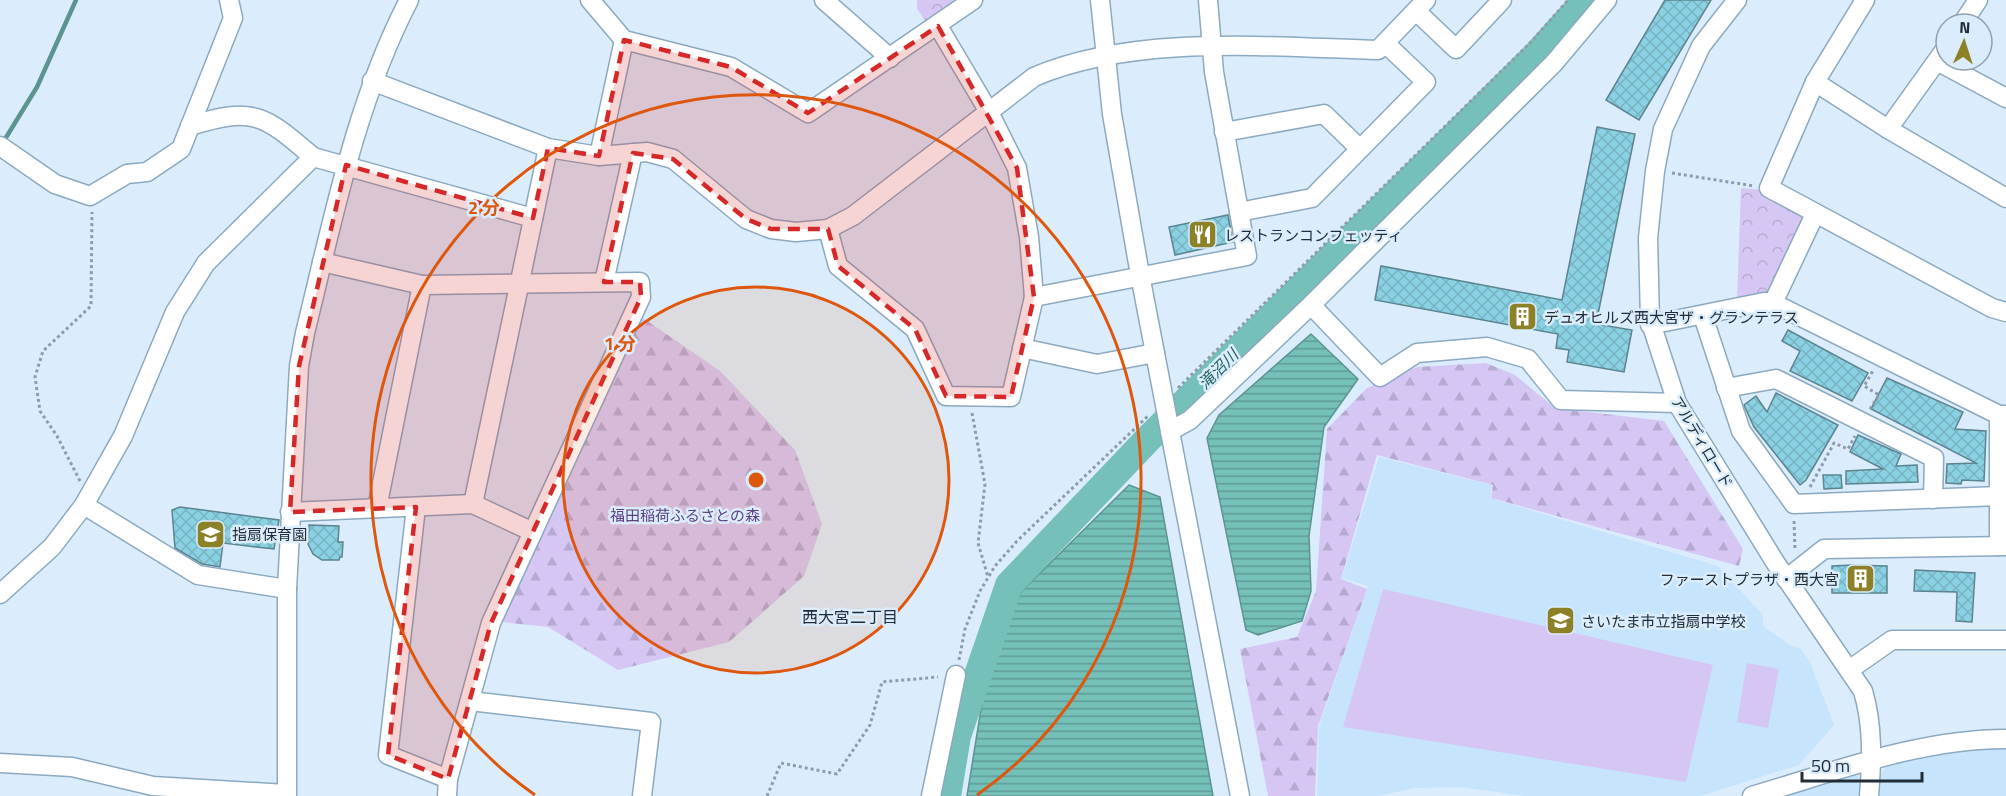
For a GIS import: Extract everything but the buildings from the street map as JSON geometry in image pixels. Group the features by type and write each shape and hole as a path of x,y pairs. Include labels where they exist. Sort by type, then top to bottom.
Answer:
{"street":[{"path":"0,146 55,183 90,196 127,174 147,172 181,149 233,18 229,0"},
{"path":"0,764 72,767 153,786 286,795 287,589 299,366 346,165 372,81 409,0"},
{"path":"590,0 624,40 731,67 808,113 973,0"},
{"path":"824,0 890,58"},
{"path":"1100,0 1104,56 1140,275 1240,796"},
{"path":"1034,297 1247,256 1210,46 1208,0"},
{"path":"372,81 548,148 599,156 647,152 673,159 746,219 771,229 796,232 828,229 853,216 1034,77 1066,63 1104,56 1210,46 1378,50 1421,5 1456,49 1502,0"},
{"path":"1167,417 1190,420 1311,305 1554,63 1607,0"},
{"name":"アルディロード","path":"1737,0 1701,46 1663,129 1655,171 1648,238 1650,325 1677,403 1786,579 1863,691 1868,709 1872,761 1869,796"},
{"path":"1865,0 1815,82 1769,188 1992,308 2006,312"},
{"path":"828,229 838,266 915,329 946,396 1011,397 1034,297 1029,237 1017,168 989,112 938,26"},
{"path":"599,156 624,40"},
{"path":"1239,212 1312,198 1426,82 1385,43"},
{"path":"1888,129 1934,65"},
{"path":"1968,72 2006,98"},
{"path":"1815,82 1888,129 2006,198"},
{"path":"1224,132 1324,114 1360,149"},
{"path":"190,126 225,115 247,116 269,122 313,157 532,218"},
{"path":"473,504 548,148"},
{"path":"604,282 633,153"},
{"path":"0,594 52,547 84,505 123,436 175,312 206,263 313,157"},
{"path":"1773,303 1815,214"},
{"path":"322,262 422,285 640,282 641,297 491,623 447,788 388,755 416,507"},
{"path":"377,508 422,285"},
{"path":"1650,325 1764,302 1773,303 2002,415 1999,496 2002,546 1824,549 1786,579"},
{"path":"1311,305 1380,376 1417,353 1487,347 1528,359 1561,400 1677,403"},
{"path":"1703,316 1741,431 1794,504 1999,496"},
{"path":"1022,348 1096,364 1155,353"},
{"path":"1726,388 1776,379 1934,458 1933,499"},
{"path":"290,512 473,504 533,532"},
{"path":"84,505 198,575 287,589"},
{"path":"1849,670 1892,640 2006,640"},
{"path":"931,796 956,675"},
{"path":"470,701 651,722 642,796"},
{"path":"1752,796 1872,761 1948,743 2006,739"}],"path":[{"path":"767,796 781,763 837,774 870,725 882,682 956,675 964,629 988,578 1017,541 1167,417 1531,42 1568,0"},
{"path":"1655,171 1769,188"},
{"path":"84,505 81,481 57,436 40,411 34,377 43,351 91,306 94,230 90,196"},
{"path":"969,396 985,484 978,543 988,578"},
{"path":"1794,504 1793,549 1805,564"}],"highlighted area":[{"path":"938,26 1017,168 1034,297 1011,397 946,396 915,329 838,266 828,229 771,229 746,219 673,159 633,153 604,282 640,282 641,297 491,623 448,779 388,755 416,507 290,512 299,366 346,165 533,218 548,148 599,156 624,40 731,67 808,113"}],"shaded area":[{"path":"1311,334 1358,379 1324,427 1309,536 1311,591 1302,621 1258,635 1246,630 1207,438 1219,415"},
{"name":"さいたま市立指扇中学校","path":"1379,457 1492,485 1490,498 1718,566 1762,614 1764,627 1792,646 1800,648 1810,662 1834,725 1799,765 1700,796 1525,796 1460,787 1415,788 1378,796 1317,796 1319,726 1368,586 1342,578"},
{"path":"1129,485 1160,497 1213,796 967,796 986,678 1021,592"},
{"path":"1984,749 2006,749 2006,796 1880,796 1881,775 1886,767 1941,755"},
{"path":"1855,775 1866,782 1864,796 1786,796"}],"green space":[{"path":"917,0 964,0 928,24 917,9"},
{"path":"1741,188 1764,190 1804,211 1806,220 1767,296 1737,303"},
{"name":"福田稲荷ふるさとの森","path":"643,318 720,371 795,450 822,524 804,576 729,642 618,670 548,627 502,622 534,544"},
{"path":"1486,363 1515,375 1555,408 1664,421 1743,549 1739,566 1491,498 1493,485 1377,455 1341,579 1367,589 1318,726 1315,796 1268,796 1240,649 1297,637 1316,591 1327,429 1367,388 1417,367"},
{"path":"1383,589 1713,665 1686,782 1343,727"},
{"path":"1747,663 1779,669 1768,728 1737,722"}],"waterway":[{"path":"2,144 37,87 76,0"},
{"name":"滝沼川","path":"947,796 957,736 1009,585 1148,439 1537,54 1586,0"}],"place":[{"name":"レストランコンフェッティ","path":"1203,235"},
{"name":"デュオヒルズ西大宮ザ・グランテラス","path":"1523,317"},
{"name":"指扇保育園","path":"211,534"},
{"name":"ファーストプラザ・西大宮","path":"1860,579"},
{"name":"さいたま市立指扇中学校","path":"1560,621"}],"district":[{"name":"西大宮二丁目","path":"850,617"}]}
